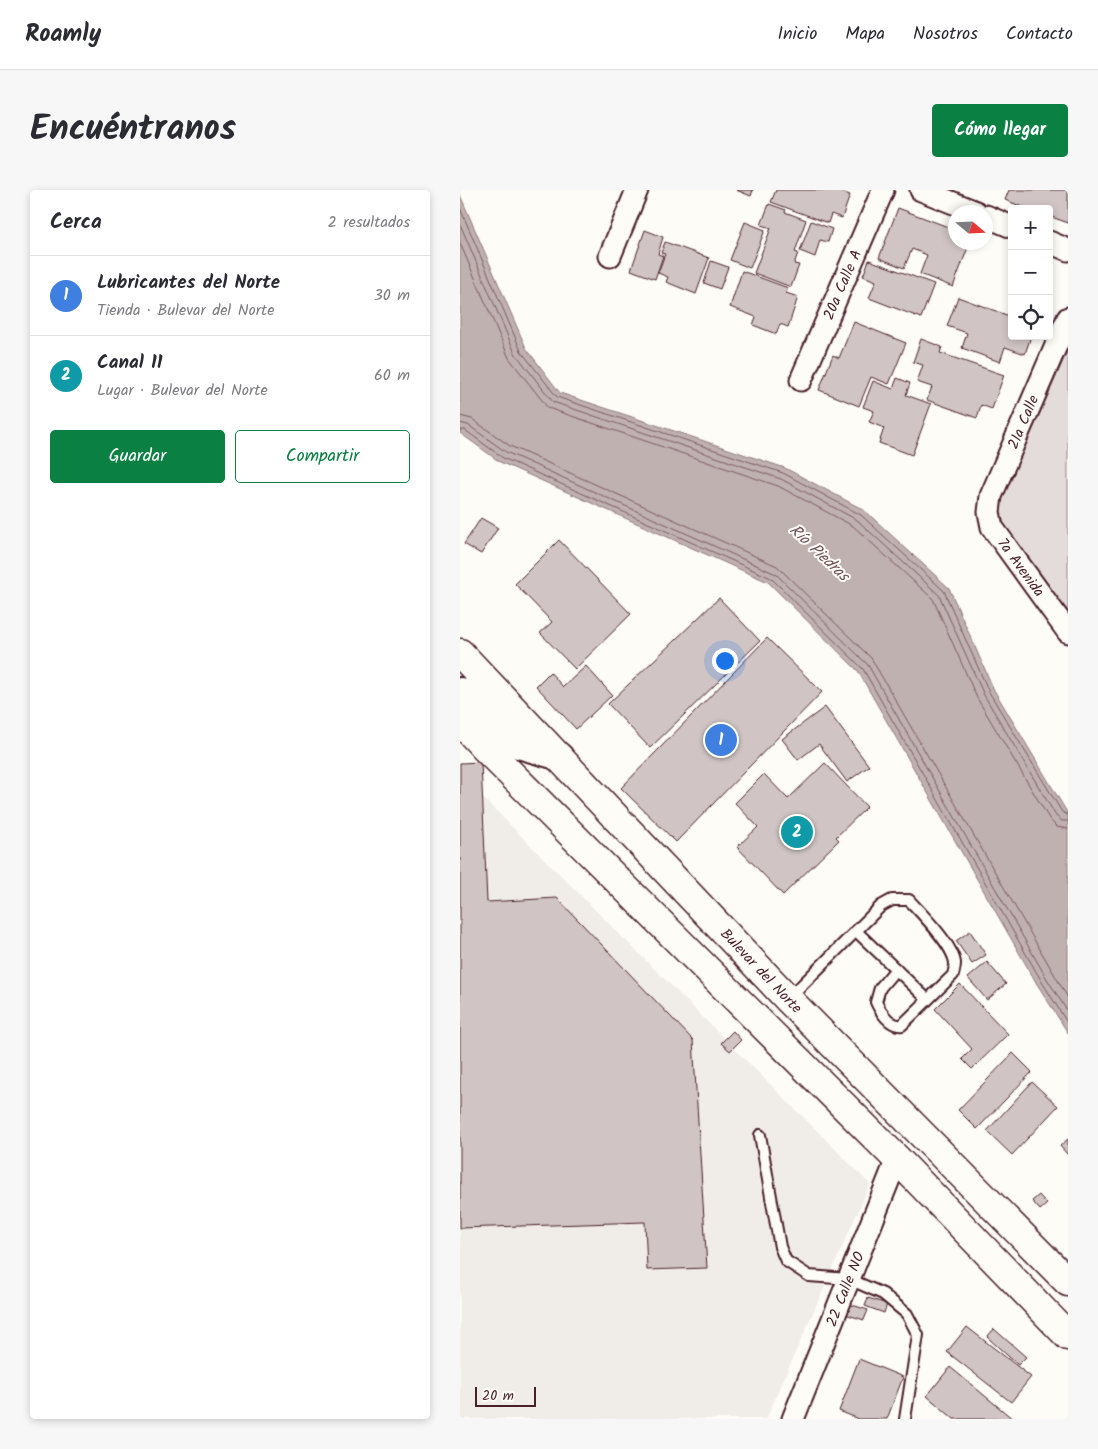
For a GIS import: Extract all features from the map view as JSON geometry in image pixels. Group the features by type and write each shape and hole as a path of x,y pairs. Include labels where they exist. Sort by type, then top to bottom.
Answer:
{"highway":[{"name":"Bulevar del Norte","path":"460,653 788,999 1068,1282"},
{"path":"460,721 897,1159 1068,1336"}],"street":[{"path":"610,256 637,190"},
{"name":"20a Calle A","path":"801,380 883,190"},
{"path":"921,190 958,205"},
{"path":"993,219 1008,225"},
{"path":"1053,244 1068,250"},
{"name":"21a Calle","path":"992,527 989,512 992,496 1068,318"},
{"name":"7a Avenida","path":"992,527 1068,632"},
{"path":"460,691 515,744 560,757"},
{"path":"460,735 484,747"},
{"name":"22 Calle NO","path":"793,1419 897,1159"}],"lane":[{"path":"788,999 881,906 892,900 909,900 930,922 952,952 955,964 953,975 902,1025 897,1026 892,1024 876,1002 880,988 896,969"},
{"path":"856,931 927,999"},
{"path":"760,1135 780,1246 786,1261 809,1276 849,1279 883,1294 907,1314 918,1335 906,1419"}],"shaded area":[{"path":"1068,350 1068,621 994,517"},
{"path":"460,775 870,1184 766,1419 460,1419"}],"water":[{"name":"Río Piedras","path":"460,195 526,348 560,393 785,468 864,510 949,588 994,690 1068,814 1068,1033 1037,984 858,671 768,582 500,462 460,433"}],"building":[{"path":"736,190 753,190 751,196"},
{"path":"776,190 836,190 850,195 842,218 831,214 828,223 771,202"},
{"path":"1009,190 1068,190 1068,223 1053,217 1053,205 1018,205 1005,200"},
{"path":"769,204 806,220 795,252 798,253 794,264 799,265 791,287 754,273 771,228 761,225"},
{"path":"898,208 948,227 948,250 967,250 953,287 920,274 927,255 912,249 904,268 879,258"},
{"path":"811,221 832,229 828,242 820,240 815,257 800,251"},
{"path":"745,222 765,230 750,268 730,260"},
{"path":"645,230 663,237 658,254 663,256 655,279 631,270"},
{"path":"665,242 709,258 696,294 666,282 668,277 658,273 665,254 661,253"},
{"path":"869,260 934,284 921,318 869,298 876,281 863,276"},
{"path":"711,261 728,267 720,289 704,283"},
{"path":"742,271 788,288 786,293 798,297 788,327 780,324 776,334 753,325 756,317 730,307"},
{"path":"958,297 1008,316 1008,340 1030,340 1025,354 1005,347 1000,362 962,348 967,333 947,326"},
{"path":"854,322 906,343 889,384 871,377 859,406 819,390 833,355 839,358"},
{"path":"921,339 942,347 940,353 1004,375 992,409 981,405 977,418 927,400 932,387 917,382 923,365 913,362"},
{"path":"897,378 910,383 906,395 931,404 912,455 879,443 884,428 869,422 874,411 863,407 873,381 893,389"},
{"path":"481,518 498,528 481,554 464,544"},
{"path":"559,540 631,614 575,669 540,633 552,622 515,584"},
{"path":"719,598 760,641 650,748 608,704"},
{"path":"767,638 822,692 676,842 621,788"},
{"path":"586,666 612,695 576,729 536,686 550,672 563,687"},
{"path":"825,707 869,766 847,782 819,744 798,760 782,739"},
{"path":"481,762 487,902 557,898 693,1040 707,1268 647,1270 645,1222 460,1228 460,763"},
{"path":"825,763 867,807 836,837 839,840 783,895 737,847 758,827 735,803 764,774 788,799"},
{"path":"970,931 986,955 972,964 956,941"},
{"path":"987,962 1006,984 987,1000 968,978"},
{"path":"960,984 1008,1034 972,1069 962,1059 972,1049 935,1009"},
{"path":"733,1031 741,1040 730,1051 721,1043"},
{"path":"1013,1053 1032,1072 977,1129 958,1110"},
{"path":"1032,1082 1058,1106 1012,1155 987,1131"},
{"path":"1068,1139 1068,1153 1067,1154 1060,1146"},
{"path":"1039,1195 1047,1204 1040,1210 1032,1201"},
{"path":"868,1298 887,1304 884,1313 865,1306"},
{"path":"849,1304 868,1310 864,1320 845,1314"},
{"path":"967,1327 1031,1377 1011,1402 947,1352"},
{"path":"994,1329 1026,1357 1018,1365 987,1337"},
{"path":"859,1359 903,1377 887,1419 859,1419 839,1411"},
{"path":"950,1367 1013,1419 954,1419 927,1396"}],"place":[{"name":"Lubricantes del Norte","path":"721,740"},
{"name":"Canal 11","path":"797,832"}]}
